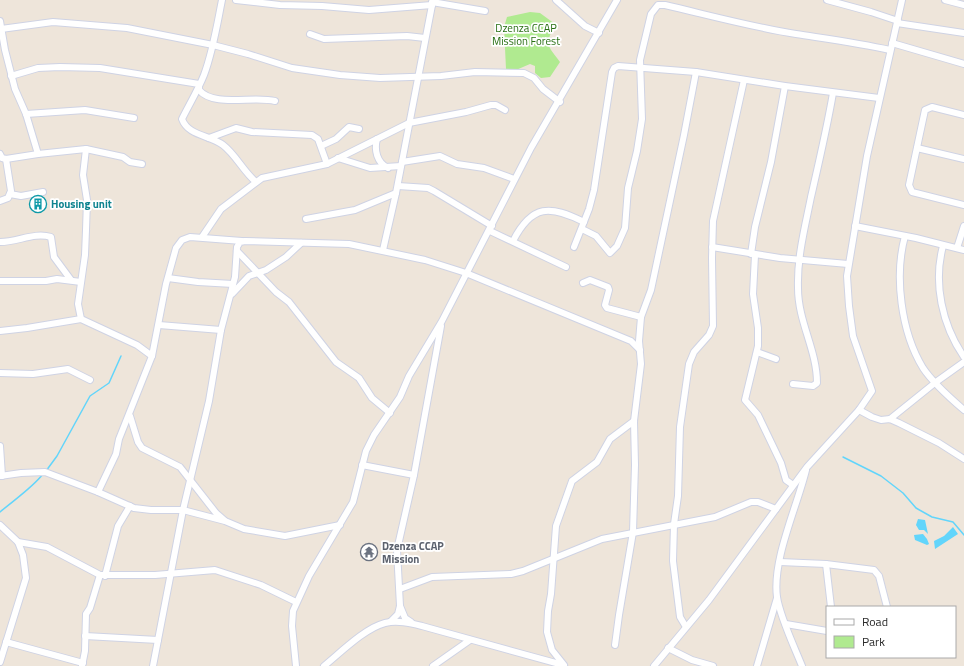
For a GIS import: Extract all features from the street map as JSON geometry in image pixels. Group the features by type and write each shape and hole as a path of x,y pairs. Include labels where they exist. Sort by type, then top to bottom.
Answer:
{"street":[{"path":"222,0 213,45 187,113 182,119 190,130 224,145 246,174 256,182"},
{"path":"236,0 280,5 322,6 369,10 432,2 485,11"},
{"path":"556,0 580,23 599,33"},
{"path":"296,666 292,622 296,602 309,576 340,525 354,498 362,465 374,435 390,413 442,321 538,135 560,102 618,0"},
{"path":"827,0 871,12 898,22 964,33"},
{"path":"654,666 709,600 807,467 859,410 870,394 872,387 858,352 850,321 847,289 848,264 879,98 902,0"},
{"path":"944,0 964,5"},
{"path":"383,250 398,186 432,2"},
{"path":"582,229 596,236 610,253 617,246 625,228 628,188 636,158 642,118 640,68 651,14 655,7 661,5 796,34 847,41 890,50"},
{"path":"0,21 11,76 18,99 26,114 38,154"},
{"path":"1,29 39,23 70,22 127,28 213,45 301,70 380,78 441,76 475,72 524,73 534,78 543,89 560,102"},
{"path":"310,34 324,39 407,36 425,38"},
{"path":"892,43 964,64"},
{"path":"574,247 582,229 594,190 612,72 614,68 618,66 696,72 833,93 879,98"},
{"path":"11,76 38,68 100,68 199,84"},
{"path":"615,645 618,615 633,532 636,465 634,421 640,369 641,317 651,290 696,72"},
{"path":"686,627 680,617 674,570 674,524 678,496 680,427 689,364 694,352 709,336 714,321 712,247 716,206 744,80"},
{"path":"199,84 199,90 208,97 243,100 260,98 275,101"},
{"path":"785,86 771,162 755,227 753,294 758,328 757,352 745,400 758,415 781,463 786,480 793,486"},
{"path":"794,384 813,386 817,383 814,356 803,324 798,303 799,261 833,93"},
{"path":"202,237 221,209 256,182 285,172 327,164 409,123 466,112 491,105 496,105 505,110"},
{"path":"964,114 928,108 924,114 909,178 909,189 912,192 964,205"},
{"path":"26,114 85,110 134,118"},
{"path":"321,146 336,140 349,127 359,129"},
{"path":"209,138 236,128 252,132 312,135 318,139 327,164"},
{"path":"377,139 375,152 384,166 388,168"},
{"path":"917,148 964,159"},
{"path":"80,319 78,304 86,230 87,200 83,175 86,149"},
{"path":"0,154 2,158 6,159 86,149 123,157 130,162 142,164"},
{"path":"338,158 370,168 388,168 440,156 457,164 484,168 514,179"},
{"path":"0,201 8,198 10,194 6,159"},
{"path":"398,186 428,188 434,190 529,251 566,267"},
{"path":"10,194 21,196 43,192"},
{"path":"306,219 355,210 396,193"},
{"path":"513,241 523,224 537,212 560,212 584,222"},
{"path":"855,226 964,250"},
{"path":"957,248 964,226"},
{"path":"0,242 38,235 52,237 54,257 72,280"},
{"path":"905,236 899,271 903,313 922,366 964,410"},
{"path":"98,492 116,454 119,439 130,416 152,356 168,278 176,248 182,240 190,237 242,241 342,244 383,250 425,260 466,273 631,341 640,350"},
{"path":"153,666 183,510 208,408 221,330 234,284 238,244 242,241"},
{"path":"231,295 249,276 266,270 286,257 301,243"},
{"path":"943,246 939,269 940,293 952,337 964,356"},
{"path":"712,247 799,261 848,264"},
{"path":"237,251 276,292 289,302 336,362 359,378 372,398 390,413"},
{"path":"168,278 198,282 234,284"},
{"path":"0,281 72,280 81,282"},
{"path":"583,283 590,280 608,287 609,290 605,305 607,308 641,317"},
{"path":"0,331 80,319 137,345 152,356"},
{"path":"324,666 369,631 390,622 398,614 400,606 400,589 397,550 414,475 442,321"},
{"path":"159,325 221,330"},
{"path":"757,352 776,359"},
{"path":"890,420 936,382 964,362"},
{"path":"0,373 33,374 68,369 90,380"},
{"path":"859,410 881,420 890,420 939,443 964,459"},
{"path":"130,416 138,442 142,448 175,464 190,480 216,513 225,521"},
{"path":"565,666 552,650 547,632 556,526 570,484 576,477 588,470 597,462 610,438 634,421"},
{"path":"0,446 1,476 45,472 130,506 151,510 183,510 225,521 244,529 285,536 340,525"},
{"path":"362,465 414,475"},
{"path":"757,666 777,596 780,562 784,542 807,467"},
{"path":"400,589 432,577 517,573 594,541 725,514 751,502 758,502 776,509"},
{"path":"6,642 82,665 86,614 90,608 103,576 118,526 130,506"},
{"path":"0,525 18,542 23,555 26,578 0,662"},
{"path":"18,542 47,547 103,576 155,575 215,570 261,585 296,602"},
{"path":"780,562 826,564 874,570 879,576 887,606"},
{"path":"826,564 831,606"},
{"path":"777,596 802,666"},
{"path":"400,606 405,618 414,624"},
{"path":"390,622 414,624 565,666"},
{"path":"786,624 826,631"},
{"path":"85,636 158,640"},
{"path":"433,666 470,640"},
{"path":"668,648 692,660 713,666"},
{"path":"796,666 798,655"}],"green space":[{"name":"Dzenza CCAP Mission Forest","path":"530,12 540,13 555,24 548,44 560,62 550,77 541,78 535,73 535,66 530,64 516,70 506,69 504,27 507,17"}],"water":[{"path":"918,519 925,520 928,534 924,530 919,530 916,525"},
{"path":"953,527 958,534 935,549 934,541 944,536"},
{"path":"923,534 929,544 927,545 915,540 914,535"}],"waterway":[{"path":"46,471 57,456 90,396 109,383 121,356"},
{"path":"843,457 881,476 903,493 916,508 932,517 953,522 964,535"},
{"path":"0,512 28,489 43,474"}],"place":[{"name":"Housing unit","path":"38,204"},
{"name":"Dzenza CCAP Mission","path":"369,552"}]}
